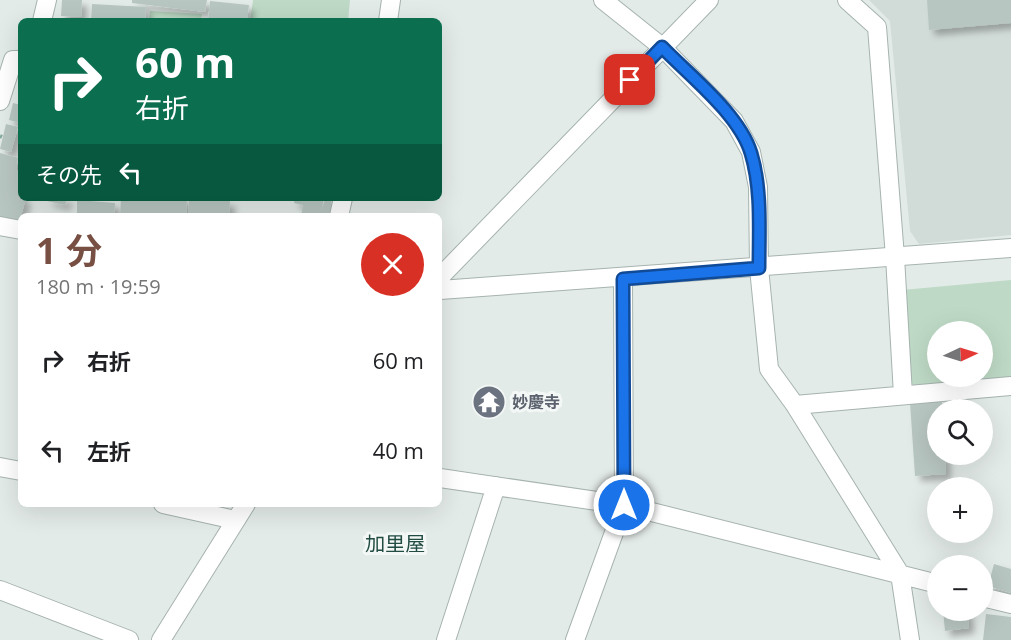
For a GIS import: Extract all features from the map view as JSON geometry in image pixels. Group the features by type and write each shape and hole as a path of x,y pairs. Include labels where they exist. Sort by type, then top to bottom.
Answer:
{"street":[{"path":"43,18 47,0"},
{"path":"388,18 391,0"},
{"path":"603,0 662,47 734,121 751,152 758,187 759,268 769,369 795,405 900,574 910,640"},
{"path":"442,275 709,0"},
{"path":"847,0 877,27 903,395"},
{"path":"0,100 13,60 18,60"},
{"path":"0,226 18,229"},
{"path":"442,291 1011,248"},
{"path":"575,640 624,505 623,279"},
{"path":"795,405 1011,386"},
{"path":"0,467 18,470"},
{"path":"442,478 624,505 927,582"},
{"path":"446,640 496,486"},
{"path":"176,507 235,520"},
{"path":"161,640 244,507"},
{"path":"0,590 129,640"},
{"path":"993,600 1011,604"}],"shaded area":[{"path":"869,0 1011,0 1011,235 919,244 910,231 890,21"}],"green space":[{"path":"253,0 350,0 348,18 250,18"},
{"path":"150,11 202,14 201,18 149,18"},
{"path":"1011,280 1011,379 993,381 993,321 927,321 927,386 917,387 908,381 902,290"}],"building":[{"path":"62,0 82,0 81,17 61,16"},
{"path":"132,0 207,0 205,12 132,3"},
{"path":"927,0 1011,0 1011,23 929,30"},
{"path":"210,1 249,5 247,18 208,18"},
{"path":"92,4 146,7 145,18 91,18"},
{"path":"13,103 18,104 18,122 9,120"},
{"path":"6,124 18,127 11,152 0,149"},
{"path":"0,153 18,158 16,170 18,170 18,201 25,201 22,213 18,213 18,223 0,218"},
{"path":"47,201 66,201 65,205"},
{"path":"77,201 115,203 114,213 77,213"},
{"path":"121,201 187,201 186,213 120,213"},
{"path":"189,201 230,201 229,213 188,213"},
{"path":"294,201 323,201 321,213 302,213 303,205 294,203"},
{"path":"324,201 332,201 330,213 322,213"},
{"path":"927,402 927,465 946,465 946,474 915,476 910,403"},
{"path":"994,564 1011,569 1011,593 993,588"},
{"path":"993,615 1011,617 1011,640 983,640 985,621 993,621"},
{"path":"944,621 968,621 969,628 945,631"}],"place":[{"name":"妙慶寺","path":"489,402"}],"district":[{"name":"加里屋","path":"395,544"}],"route":[{"path":"624,505 623,279 759,268 758,187 751,152 734,121 662,47 630,80"}]}
